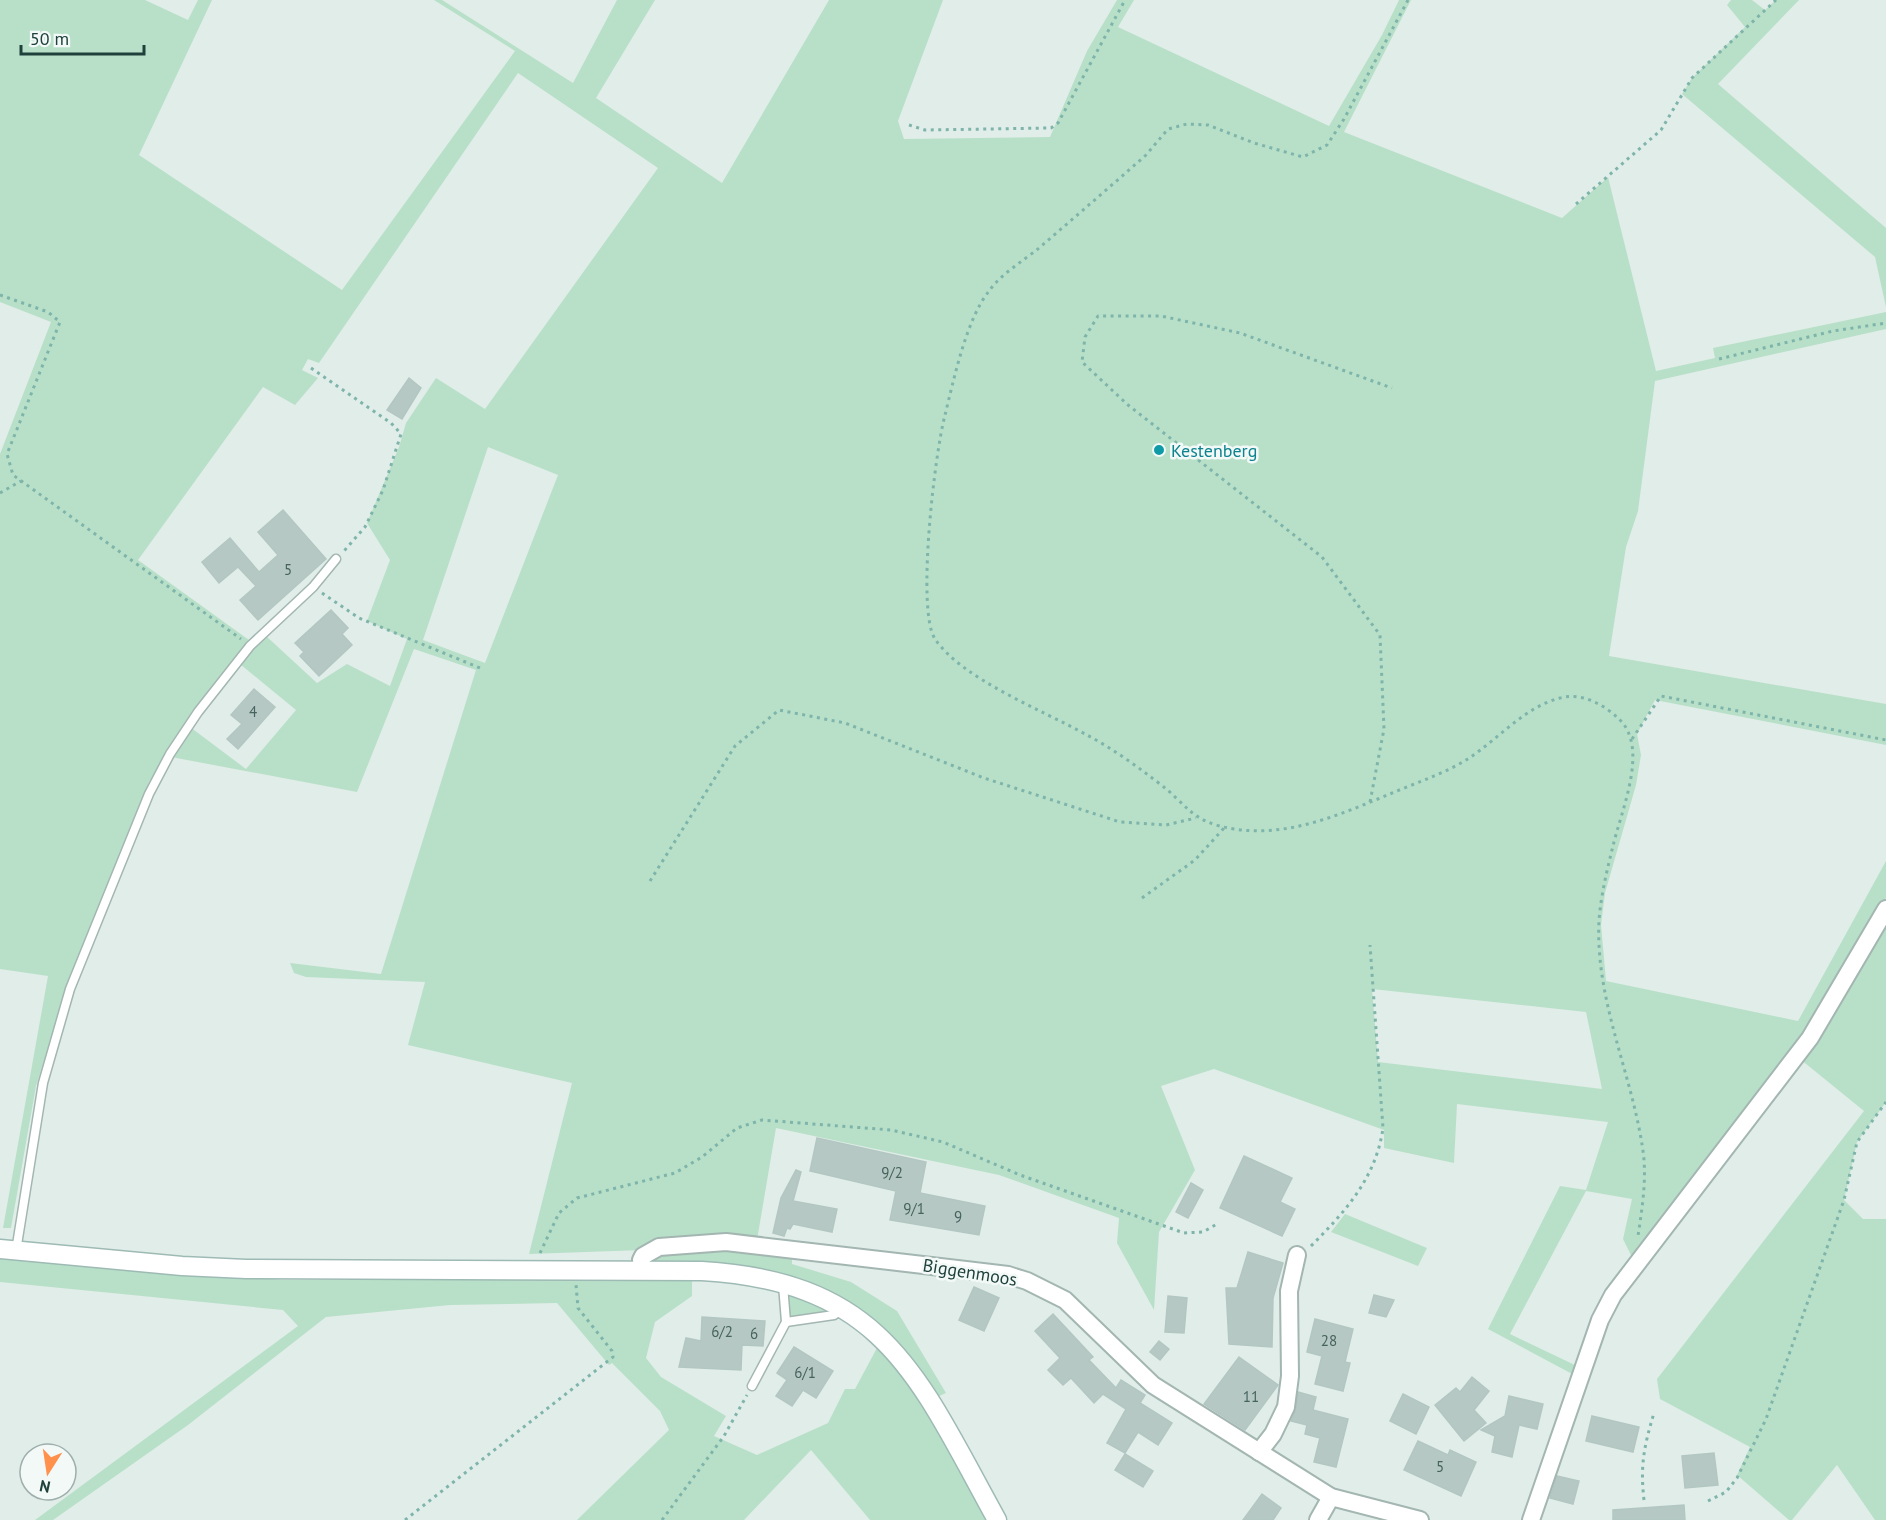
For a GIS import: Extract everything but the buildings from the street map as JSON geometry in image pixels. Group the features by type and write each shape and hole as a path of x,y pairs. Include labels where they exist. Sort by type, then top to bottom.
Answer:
{"main road":[{"path":"8,1250 246,1269 736,1273 784,1282 818,1294 843,1308 874,1330 906,1364 934,1407 997,1520"}],"street":[{"path":"1531,1520 1600,1320 1613,1294 1810,1038 1886,909"},
{"name":"Biggenmoos","path":"644,1271 641,1260 643,1256 659,1247 726,1242 1008,1275 1027,1281 1065,1300 1153,1384 1259,1452 1303,1477 1331,1497 1420,1520"},
{"path":"1259,1452 1273,1434 1286,1407 1290,1376 1288,1291 1297,1255"},
{"path":"1318,1520 1331,1497"}],"lane":[{"path":"8,1250 42,1083 70,989 149,794 170,754 198,712 249,646 313,587 336,559"},
{"path":"752,1386 786,1322 782,1295 784,1282"},
{"path":"786,1322 834,1315 843,1308"}],"path":[{"path":"909,125 925,130 1051,128 1058,123 1125,0"},
{"path":"1408,0 1328,145 1303,157 1254,143 1208,124 1186,124 1168,129 1146,154 989,291 964,342 938,440 926,566 931,634 949,655 970,672 1093,737 1160,783 1196,818 1225,827 1267,832 1304,825 1370,802 1450,769 1478,752 1535,708 1564,696 1578,697 1596,703 1623,723 1632,739 1633,763 1602,895 1599,946 1604,996 1623,1063 1644,1155 1643,1206 1636,1250 1638,1261"},
{"path":"1576,204 1661,130 1692,78 1776,0"},
{"path":"0,295 48,312 60,322 7,454 13,475 249,646"},
{"path":"1370,802 1384,729 1380,635 1322,557 1128,405 1082,362 1085,337 1098,316 1161,316 1240,333 1392,388"},
{"path":"1719,359 1833,331 1886,323"},
{"path":"311,368 391,423 401,434 382,490 365,527 336,559"},
{"path":"0,493 21,481"},
{"path":"313,587 359,618 480,668"},
{"path":"1632,739 1661,696 1886,740"},
{"path":"650,881 735,746 779,710 845,723 984,778 1120,822 1166,825 1196,818"},
{"path":"1142,898 1195,860 1225,827"},
{"path":"1297,1255 1311,1246 1348,1208 1370,1173 1381,1141 1383,1128 1370,945"},
{"path":"1708,1501 1726,1492 1737,1478 1766,1419 1844,1200 1857,1142 1886,1102"},
{"path":"538,1271 538,1257 559,1213 578,1198 675,1173 702,1157 736,1128 762,1120 891,1130 943,1143 1020,1174 1184,1233 1203,1232 1217,1224"},
{"path":"405,1520 613,1358 612,1351 578,1308 575,1272"},
{"path":"662,1520 724,1436 752,1386"},
{"path":"1644,1500 1641,1468 1644,1444 1654,1413"}],"green space":[{"path":"0,0 145,0 188,20 198,0 212,0 139,155 342,290 515,51 434,0 442,0 573,83 617,0 655,0 596,98 722,183 829,0 943,0 898,121 904,139 1050,137 1087,51 1117,0 1134,0 1118,27 1329,126 1382,35 1399,0 1411,0 1344,132 1562,218 1608,177 1656,371 1715,358 1713,348 1886,312 1886,329 1655,381 1638,511 1626,547 1609,656 1886,704 1886,745 1655,700 1637,734 1641,755 1636,785 1605,893 1601,925 1606,981 1798,1021 1886,861 1886,898 1826,1005 1633,1259 1623,1239 1632,1199 1586,1191 1510,1334 1579,1367 1576,1376 1488,1329 1560,1186 1586,1190 1608,1122 1457,1104 1454,1163 1384,1148 1384,1130 1214,1069 1161,1086 1195,1170 1159,1232 1154,1310 1117,1243 1119,1218 999,1175 776,1128 757,1240 643,1250 529,1254 572,1083 408,1045 425,982 306,977 294,973 290,963 381,974 476,670 414,649 357,792 171,757 190,727 246,769 296,710 240,664 265,635 317,683 347,664 390,686 407,639 367,621 390,560 367,523 399,447 406,423 436,378 485,409 658,168 518,73 319,363 308,359 302,370 318,378 295,405 263,387 138,560 249,640 179,733 149,782 70,979 36,1086 11,1228 3,1228 48,976 0,969 0,454 51,322 0,302","holes":["488,447 558,475 485,663 423,640","1372,989 1586,1012 1602,1089 1378,1062"]},
{"path":"1731,0 1752,0 1765,10 1776,0 1799,0 1718,84 1886,228 1886,307 1875,257 1682,94 1692,78 1745,27 1727,5"},
{"path":"1886,915 1886,1102 1857,1142 1844,1200 1863,1219 1886,1219 1886,1520 1875,1520 1837,1465 1792,1520 1789,1520 1737,1475 1750,1447 1660,1399 1657,1379 1864,1111 1800,1059"},
{"path":"1345,1214 1427,1248 1418,1266 1331,1232"},
{"path":"679,1249 755,1251 792,1258 792,1264 851,1282 897,1311 946,1393 937,1397 915,1363 884,1328 832,1293 774,1273 654,1264 651,1261 652,1257"},
{"path":"0,1256 283,1280 692,1280 692,1296 655,1322 646,1358 661,1377 726,1416 714,1436 757,1455 828,1423 845,1389 855,1389 878,1346 912,1388 988,1520 870,1520 811,1450 744,1520 577,1520 669,1430 660,1411 612,1363 609,1365 557,1303 450,1305 326,1317 188,1425 53,1520 35,1520 59,1502 78,1502 78,1488 298,1326 283,1310 0,1282"},
{"path":"787,1290 833,1312 793,1319 789,1315"}],"place":[{"name":"Kestenberg","path":"1159,450"}]}
